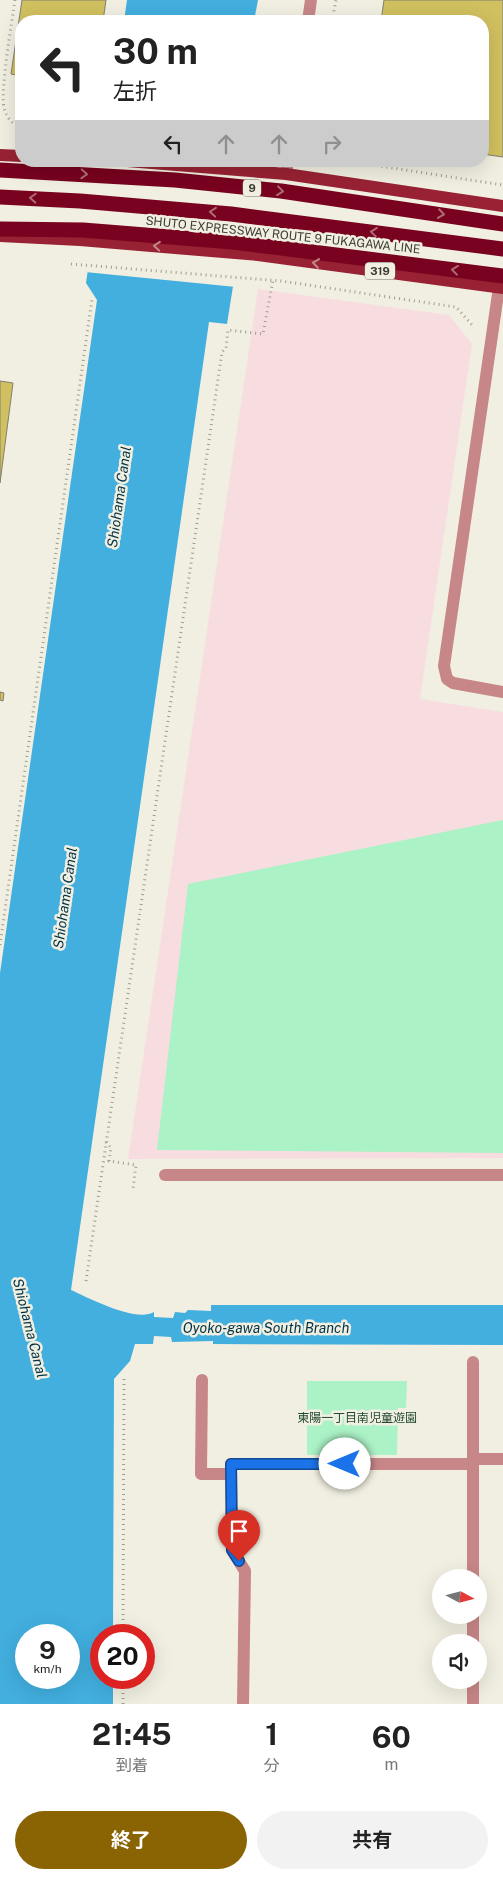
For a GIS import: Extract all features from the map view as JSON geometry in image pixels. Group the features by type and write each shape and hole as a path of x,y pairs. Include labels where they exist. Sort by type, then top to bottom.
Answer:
{"highway":[{"name":"9","path":"0,170 175,180 281,191 503,224"},
{"path":"0,197 80,201 231,214 497,248"},
{"name":"SHUTO EXPRESSWAY ROUTE 9 FUKAGAWA LINE","path":"0,229 83,230 224,241 502,284"}],"main road":[{"path":"0,155 15,156"},
{"path":"200,167 286,174 503,206"},
{"name":"319","path":"0,236 80,240 258,255 502,284"}],"street":[{"path":"309,15 311,0"},
{"path":"286,174 287,167"},
{"path":"502,284 444,666 447,679 453,683 503,692"},
{"path":"165,1175 503,1175"},
{"path":"473,1362 473,1569"},
{"path":"202,1380 201,1474 231,1474"},
{"path":"243,1704 245,1571 232,1550 231,1464 473,1462 503,1459"},
{"path":"473,1689 473,1704"}],"path":[{"path":"15,0 3,87 4,107 12,124 15,125"},
{"path":"333,15 336,0"},
{"path":"386,167 503,185"},
{"path":"72,264 280,280 456,307 476,330"},
{"path":"86,1281 222,352 226,348 228,330 263,334 273,280"},
{"path":"0,945 92,299"},
{"path":"106,1142 111,1148 109,1162 136,1165 133,1188"},
{"path":"123,1624 124,1376"},
{"path":"123,1689 123,1704"}],"shaded area":[{"path":"258,289 449,315 472,344 420,699 503,712 503,1158 128,1159"}],"green space":[{"path":"503,820 503,1153 157,1150 188,884"},
{"name":"東陽一丁目南児童遊園","path":"307,1381 407,1381 406,1408 398,1408 397,1455 307,1455"}],"water":[{"path":"127,0 258,0 255,15 125,15"},
{"path":"103,167 252,167 227,324 209,322 71,1290 125,1312 146,1315 154,1312 154,1317 173,1318 175,1312 185,1313 188,1310 211,1311 211,1305 503,1305 503,1345 213,1344 213,1341 172,1342 171,1337 154,1336 153,1344 135,1344 130,1361 114,1379 113,1624 90,1624 90,1689 113,1689 113,1704 0,1704 0,973 97,300 86,283"}],"pier":[{"path":"101,167 254,167 236,287 85,272"}],"building":[{"path":"22,0 106,0 104,15 20,15"},
{"path":"384,0 503,0 503,157 489,155 489,15 382,15"},
{"path":"15,47 15,75 11,74"},
{"path":"0,381 13,383 0,483"},
{"path":"0,692 4,693 3,701 0,700"}],"route":[{"path":"239,1561 232,1550 231,1464 345,1464"}],"water label":[{"name":"Shiohama Canal","path":"119,497"},
{"name":"Shiohama Canal","path":"65,898"},
{"name":"Shiohama Canal","path":"30,1328"},
{"name":"Oyoko-gawa South Branch","path":"266,1328"}]}
